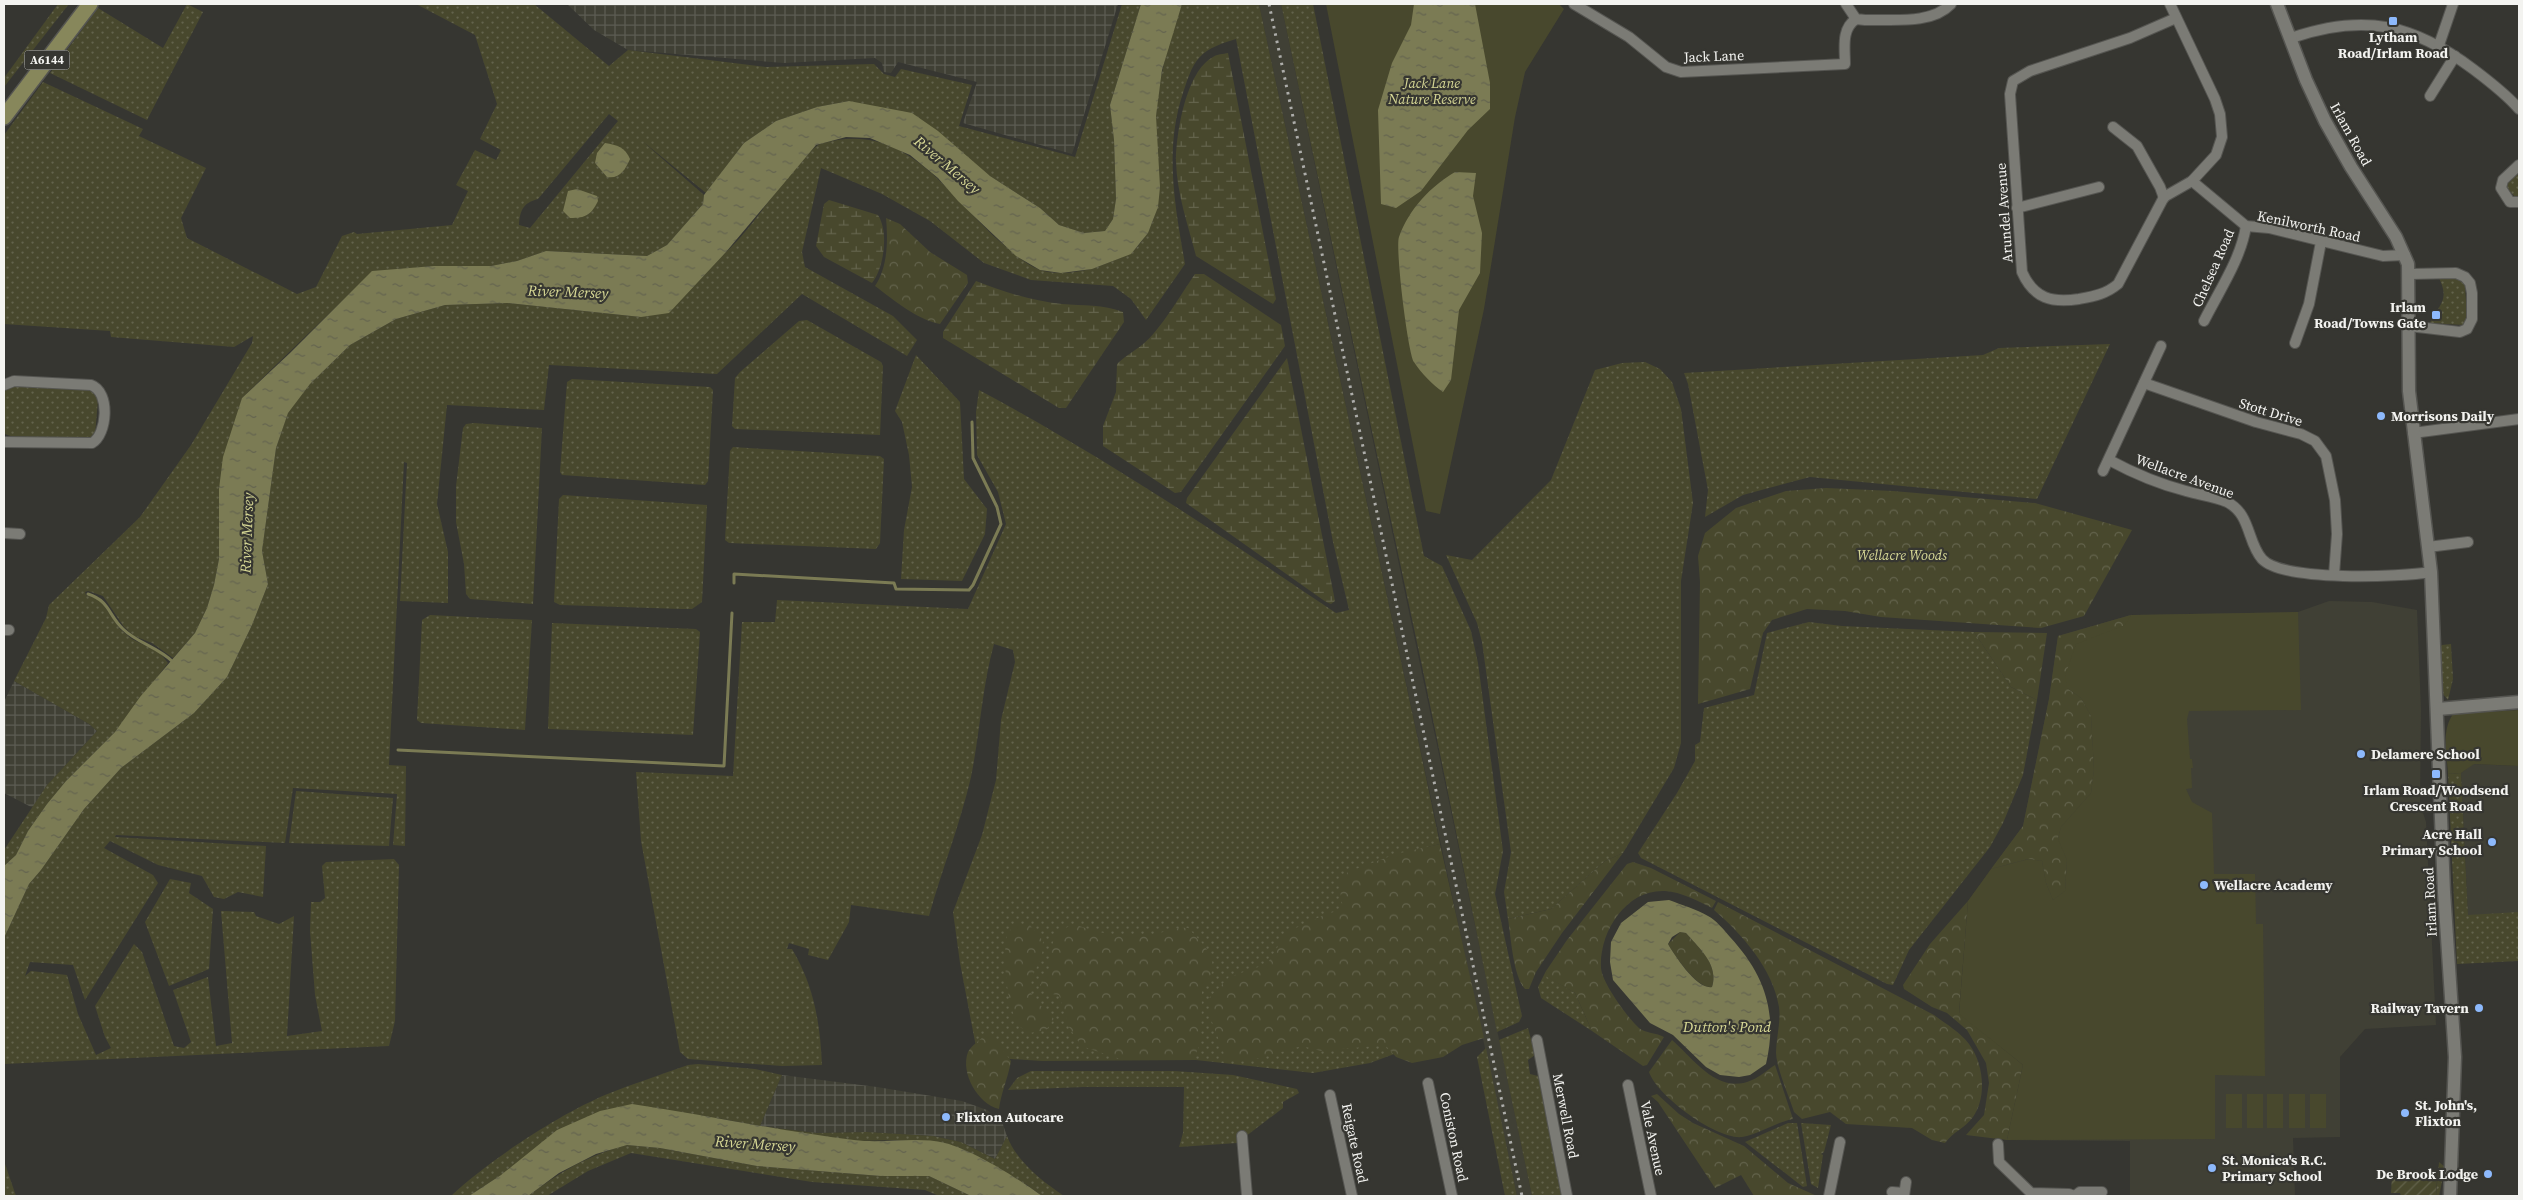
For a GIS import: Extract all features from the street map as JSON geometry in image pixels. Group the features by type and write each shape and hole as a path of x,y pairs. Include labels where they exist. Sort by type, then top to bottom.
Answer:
{"main road":[{"name":"A6144","path":"4,117 90,4"}],"street":[{"name":"Jack Lane","path":"1574,4 1629,37 1666,67 1681,72 1845,64 1845,33 1851,22 1856,19"},
{"path":"1846,4 1856,19 1923,17 1937,14 1951,4"},
{"path":"2120,128 2137,146 2160,187 2164,198 2192,181 2216,155 2222,137 2222,125 2215,99 2170,4"},
{"name":"Irlam Road","path":"2277,4 2292,38 2306,80 2325,121 2351,167 2396,236 2405,255 2410,274 2407,354 2414,433 2431,572 2445,911 2455,1056 2450,1196"},
{"path":"2439,46 2453,4"},
{"name":"Arundel Avenue","path":"2164,198 2118,284 2109,291 2099,296 2062,302 2046,298 2027,282 2021,261 2017,208 2010,94 2013,80 2030,71 2130,38 2176,18"},
{"path":"2292,38 2328,27 2369,26 2412,34 2439,46 2455,56 2487,80 2519,109"},
{"path":"2430,96 2455,56"},
{"path":"2519,165 2503,180 2501,188 2510,202 2519,202"},
{"name":"Kenilworth Road","path":"2192,181 2215,198 2235,220 2246,226 2269,228 2382,256 2405,255"},
{"path":"2017,208 2093,186"},
{"name":"Chelsea Road","path":"2204,321 2244,238 2246,226"},
{"path":"2295,343 2309,304 2321,242"},
{"path":"2409,326 2460,332 2467,329 2472,319 2470,283 2465,277 2456,273 2410,274"},
{"path":"2104,471 2161,346"},
{"path":"4,385 14,381 92,385 100,390 104,400 102,431 97,440 92,443 4,442"},
{"name":"Stott Drive","path":"2144,384 2256,422 2301,434 2316,441 2326,456 2335,500 2337,534 2334,575"},
{"path":"2414,433 2519,419"},
{"name":"Wellacre Avenue","path":"2108,460 2152,480 2227,502 2243,517 2257,549 2266,562 2304,572 2334,575 2410,575 2431,572"},
{"path":"4,533 20,534"},
{"path":"2428,547 2468,542"},
{"path":"2438,709 2519,702"},
{"name":"Merwell Road","path":"1538,1040 1568,1196"},
{"name":"Coniston Road","path":"1428,1083 1452,1196"},
{"name":"Vale Avenue","path":"1628,1085 1651,1196"},
{"name":"Reigate Road","path":"1330,1095 1352,1196"},
{"path":"1242,1136 1247,1196"},
{"path":"1829,1196 1840,1142"},
{"path":"1998,1144 1999,1162 2030,1195 2069,1194 2074,1196 2080,1192 2102,1192"},
{"path":"1892,1192 1904,1195 1906,1182"}],"shaded area":[{"path":"567,4 1118,4 1072,154 963,123 977,82 898,62 891,73 884,72 882,63 875,58 784,63 628,50 594,30"},
{"path":"1259,4 1281,4 1532,1196 1517,1196"},
{"name":"Wellacre Academy","path":"2329,601 2372,602 2417,610 2421,710 2420,804 2426,822 2436,1025 2365,1029 2340,1057 2340,1137 2293,1138 2295,1196 2130,1196 2130,1141 2007,1140 2023,1065 1968,901 2023,826 2049,699 2058,636 2131,615 2298,612"},
{"path":"14,681 89,724 97,731 47,785 33,808 4,793 4,702"},
{"name":"Acre Hall Primary School","path":"2473,764 2519,766 2519,961 2468,915 2461,773"},
{"path":"782,1075 877,1087 962,1101 987,1110 1002,1122 1007,1136 995,1159 961,1142 933,1136 867,1132 817,1133 760,1126"}],"green space":[{"path":"58,4 69,4 4,87 4,78"},
{"path":"187,4 203,12 147,120 50,73 98,8 163,48"},
{"path":"416,4 534,4 609,66 628,50 766,67 874,64 884,74 895,77 901,69 972,85 959,126 1075,157 1122,4 1141,4 1110,105 1114,140 1116,199 1113,219 1105,231 1084,233 1059,225 1040,208 990,176 849,101 817,107 776,121 744,143 706,193 641,140 704,195 703,204 667,245 647,256 546,251 517,261 491,266 434,266 372,272 242,398 219,489 219,559 214,585 207,608 195,633 173,658 152,643 134,636 124,627 103,596 88,591 85,592 86,595 100,600 120,629 132,639 160,653 168,663 115,732 66,781 47,804 28,831 16,855 5,865 4,850 47,785 97,731 89,724 14,681 46,618 49,605 140,517 191,445 252,343 253,336 234,347 111,337 110,331 4,324 4,135 43,82 143,129 139,136 206,168 181,218 187,238 297,294 316,287 342,236 354,232 357,234 452,225 468,191 456,185 475,150 496,160 501,150 480,139 497,104 475,35","holes":["609,114 618,121 530,228 519,225 523,208 538,199"]},
{"path":"1182,4 1259,4 1419,744 1440,844 1428,847 1405,1050 1370,1063 1313,1073 1196,1060 1042,1061 996,1058 976,1047 960,963 953,912 982,835 996,780 1001,720 1015,662 1013,650 994,644 971,777 962,812 929,916 851,905 849,922 828,960 808,955 809,949 789,943 787,949 792,949 800,963 815,1005 820,1034 822,1065 782,1066 688,1059 680,1052 641,841 636,772 733,776 742,622 775,622 777,600 968,609 1006,524 998,492 977,455 976,412 979,390 1116,469 1336,613 1349,610 1333,542 1236,39 1216,46 1203,54 1191,70 1183,93 1177,114 1174,136 1173,178 1185,264 1146,320 1131,299 1113,286 1031,280 984,263 930,221 882,194 821,168 802,252 805,267 893,316 917,340 907,356 802,294 717,374 549,365 544,410 447,405 437,504 448,552 448,603 400,601 407,463 404,462 389,765 406,766 405,846 393,845 397,794 293,788 285,843 116,835 115,837 266,846 263,897 238,892 224,899 214,897 202,876 158,865 110,841 104,848 153,875 158,883 85,1000 73,965 30,962 25,976 31,971 67,975 78,1014 96,1055 111,1048 105,1037 95,1006 134,944 142,952 174,1046 184,1048 191,1042 173,990 208,977 216,1046 232,1043 221,911 254,912 256,916 279,924 294,916 287,1036 322,1031 315,995 310,931 311,902 320,902 325,898 322,866 326,862 394,859 399,865 395,1021 389,1046 4,1064 4,938 29,884 84,809 121,768 194,713 227,677 252,625 268,584 262,551 276,448 288,412 310,384 350,345 396,319 445,305 507,303 641,317 705,270 732,247 810,152 820,144 850,139 876,141 899,150 920,163 997,239 1022,260 1040,270 1054,273 1078,271 1116,260 1130,253 1138,246 1149,230 1155,215 1159,183 1156,133 1157,101 1165,58"},
{"path":"1281,4 1313,4 1424,556 1442,566 1471,631 1478,663 1503,851 1495,894 1522,1016 1519,1022 1497,1032 1422,666"},
{"name":"Jack Lane Nature Reserve","path":"1326,4 1559,4 1564,9 1525,72 1515,117 1484,309 1440,514 1426,511"},
{"path":"1228,53 1276,299 1273,304 1196,256 1178,186 1176,150 1184,104 1189,89 1204,64 1215,56"},
{"path":"2519,171 2519,198 2516,198 2507,188 2506,184"},
{"path":"829,200 878,215 883,231 884,250 880,268 872,283 824,257 816,246 824,204"},
{"path":"886,218 900,224 930,252 967,275 968,283 940,324 914,314 875,286 885,262 887,244"},
{"path":"1195,274 1204,274 1281,325 1285,346 1181,492 1175,493 1103,446 1103,426 1116,392 1117,364 1142,345 1156,331"},
{"path":"2439,278 2457,278 2465,285 2467,318 2463,325 2430,323 2442,302 2444,292"},
{"path":"976,281 1040,301 1100,306 1123,312 1124,322 1066,408 1059,408 943,338 943,332"},
{"path":"807,320 881,362 883,366 880,435 735,429 732,426 735,378 799,321"},
{"path":"2110,344 2037,499 1810,477 1743,495 1705,517 1708,490 1688,384 1684,373 1983,355 1999,348"},
{"path":"916,355 960,402 964,479 987,509 985,534 962,581 901,579 904,530 912,487 909,455 902,422 895,411"},
{"path":"1287,358 1335,601 1331,604 1186,503 1187,498"},
{"path":"1645,362 1660,369 1672,382 1681,409 1693,503 1681,581 1681,743 1674,768 1623,853 1605,861 1551,909 1508,919 1504,892 1511,852 1482,642 1477,623 1446,555 1472,560 1551,480 1595,370 1622,363"},
{"path":"572,379 710,387 713,390 708,481 705,485 562,475 560,472 567,382"},
{"path":"14,385 93,390 98,400 95,435 89,440 13,437 5,434 4,394 6,389"},
{"path":"466,424 542,428 533,604 470,599 466,594 464,564 456,522 456,486 463,428"},
{"path":"733,447 880,456 884,459 880,543 876,549 729,543 725,540 730,451"},
{"name":"Wellacre Woods","path":"1826,488 1893,491 2035,503 2132,530 2084,616 2041,628 1881,617 1845,611 1807,609 1772,620 1763,633 1750,689 1698,704 1700,582 1698,556 1705,533 1736,508 1786,491"},
{"path":"563,495 707,505 702,602 692,609 682,609 560,605 554,602 559,499"},
{"path":"2298,612 2301,710 2189,711 2187,719 2190,759 2192,759 2193,768 2191,768 2192,788 2186,789 2192,802 2212,813 2214,874 2255,874 2256,924 2263,924 2265,1076 2215,1075 2215,1139 2007,1140 2023,1065 1959,1014 1968,901 1991,869 2029,859 2042,861 2046,883 2053,900 2065,891 2067,860 2058,839 2061,827 2091,793 2094,769 2091,716 2081,698 2067,688 2065,676 2076,644 2125,625 2131,615"},
{"path":"430,615 532,620 525,730 421,723 417,720 422,620"},
{"path":"2131,615 2126,625 2076,645 2067,688 2081,698 2091,716 2094,769 2091,793 2061,827 2058,838 2067,860 2065,891 2053,900 2046,883 2042,861 2028,859 1991,869 2023,826 2049,699 2058,636"},
{"path":"1809,622 1842,626 1974,632 2011,687 2037,700 2023,775 2003,823 1990,847 1909,950 1893,985 1887,984 1641,858 1638,853 1677,793 1695,761 1695,745 1700,742 1704,708 1754,695 1767,633"},
{"path":"552,623 696,629 700,632 693,735 548,729"},
{"path":"1974,632 2047,633 2037,700 2011,687"},
{"path":"2451,644 2453,679 2448,700 2442,693 2440,647"},
{"path":"2519,710 2519,766 2474,764 2461,773 2448,774 2446,735 2449,721 2453,714"},
{"path":"2461,773 2468,915 2519,912 2519,961 2457,964 2448,774"},
{"path":"296,791 393,798 389,846 289,843"},
{"path":"1440,844 1484,1038 1462,1045 1443,1057 1412,1063 1396,1057 1385,1045 1321,1051 1302,1046 1252,1060 1226,1059 1212,1022 1209,998 1229,977 1267,964 1287,932 1324,915 1343,909 1339,884 1348,872 1396,854"},
{"path":"1623,853 1562,933 1536,972 1529,989 1525,989 1515,966 1508,919 1551,909 1605,861"},
{"path":"1633,862 1651,868 1716,901 1712,908 1677,893 1665,891 1651,892 1638,897 1627,905 1610,927 1602,954 1602,974 1622,1009 1639,1028 1664,1037 1647,1065 1643,1066 1592,1031 1575,993 1547,977 1546,971 1567,940 1627,864"},
{"path":"170,879 191,883 189,893 213,909 209,969 169,986 145,922"},
{"path":"1968,901 1959,1013 2023,1065 2007,1140 1966,1135 1984,1115 1989,1083 1986,1063 1967,1030 1947,1013 1932,1007 1904,989 1903,985 1930,944"},
{"path":"1718,902 1934,1015 1957,1032 1974,1052 1981,1071 1982,1090 1980,1100 1970,1121 1945,1143 1932,1140 1912,1128 1846,1124 1830,1112 1802,1119 1794,1112 1777,1060 1779,1007 1776,993 1755,953 1714,910"},
{"path":"1021,924 1030,925 1043,941 1042,956 1032,977 1030,991 1036,1001 1054,1019 1046,1030 1030,1033 1020,1027 1014,1016 1006,981 1005,956 1007,936 1009,931"},
{"path":"1074,924 1103,933 1124,936 1188,928 1201,942 1210,956 1212,971 1202,988 1201,1042 1193,1060 1123,1060 1081,1046 1069,1027 1059,995 1045,993 1040,985 1047,976 1050,967 1053,944 1056,937 1063,930"},
{"path":"1680,932 1686,933 1711,964 1713,972 1712,987 1700,983 1693,977 1668,944"},
{"path":"1546,971 1548,977 1575,993 1592,1031 1541,998 1538,987"},
{"path":"1528,1028 1535,1055 1528,1060 1530,1074 1538,1076 1540,1079 1563,1196 1532,1196 1499,1040"},
{"path":"985,1035 992,1036 1011,1061 999,1109 984,1101 978,1094 969,1078 967,1069 966,1060 968,1052"},
{"path":"1672,1040 1707,1073 1728,1083 1740,1084 1752,1080 1775,1065 1793,1119 1742,1137 1731,1136 1718,1131 1689,1115 1663,1093 1649,1072"},
{"path":"1486,1048 1517,1196 1505,1196 1477,1057"},
{"path":"698,1064 755,1069 782,1075 760,1126 717,1118 501,1175 469,1196 451,1196 484,1168 566,1114 615,1091 688,1065"},
{"path":"1031,1071 1174,1071 1233,1075 1297,1089 1299,1093 1283,1102 1283,1108 1237,1143 1179,1147 1183,1133 1184,1087 1083,1087 1008,1090 1017,1078"},
{"path":"1657,1094 1679,1114 1693,1123 1744,1146 1788,1183 1817,1196 1754,1196 1741,1175 1715,1188 1658,1102 1651,1096"},
{"path":"2226,1094 2242,1094 2242,1128 2226,1128"},
{"path":"2247,1094 2263,1094 2263,1128 2247,1128"},
{"path":"2267,1094 2283,1094 2283,1128 2267,1128"},
{"path":"2289,1094 2305,1094 2305,1128 2289,1128"},
{"path":"2310,1094 2326,1094 2326,1128 2310,1128"},
{"path":"1788,1123 1797,1123 1807,1186 1803,1187 1745,1142"},
{"path":"1801,1123 1831,1125 1824,1152 1821,1154 1823,1155 1818,1188 1811,1184"},
{"path":"762,1126 817,1133 867,1132 933,1136 961,1142 995,1159 1007,1136 1017,1154 1031,1170 1064,1196 1042,1196 1027,1185 945,1143 895,1140 859,1141"},
{"path":"627,1145 660,1148 757,1166 881,1176 929,1176 971,1196 939,1196 925,1190 812,1182 631,1153 588,1171 547,1196 528,1196 575,1165 612,1149"},
{"path":"4,1161 16,1196 4,1196"},
{"path":"2439,1162 2445,1167 2439,1196 2436,1196"},
{"path":"2392,1175 2417,1176 2417,1179 2437,1180 2436,1196 2401,1196 2400,1193 2391,1193"}],"water":[{"name":"River Mersey","path":"1141,4 1182,4 1162,70 1156,116 1160,187 1158,207 1148,233 1131,254 1092,269 1061,273 1040,270 1016,256 958,201 938,178 910,155 870,138 846,137 816,145 726,252 669,313 641,317 507,303 445,305 396,319 350,345 310,384 288,413 276,448 262,551 268,584 252,625 227,677 194,713 121,768 84,809 29,884 4,938 4,866 16,855 28,831 47,804 66,781 115,732 140,697 195,633 207,608 219,559 219,489 223,457 242,398 372,271 434,266 491,266 517,261 546,251 647,256 667,245 703,204 704,195 744,143 776,121 817,107 849,101 912,113 938,131 990,176 1040,208 1059,225 1084,233 1105,231 1113,219 1116,199 1114,140 1110,105"},
{"path":"1414,4 1475,4 1490,83 1490,109 1468,130 1421,191 1396,208 1381,204 1378,110 1392,63 1411,25"},
{"path":"605,143 620,147 630,159 624,170 615,177 607,177 595,163 597,153"},
{"path":"1455,172 1476,173 1473,196 1482,233 1480,273 1459,310 1451,380 1443,392 1420,371 1411,354 1403,300 1398,245 1403,227 1422,199 1429,191"},
{"path":"577,189 597,196 598,201 593,210 587,215 570,218 563,211 568,191"},
{"name":"Dutton's Pond","path":"1669,900 1694,909 1711,918 1725,931 1752,966 1766,996 1770,1028 1766,1064 1750,1075 1739,1077 1720,1075 1706,1067 1673,1035 1650,1023 1613,980 1610,962 1611,942 1621,923 1648,902","holes":["1680,932 1686,933 1711,964 1713,972 1712,987 1706,987 1693,978 1668,944 1672,937"]},
{"name":"River Mersey","path":"632,1104 854,1140 923,1140 945,1143 982,1158 1042,1196 971,1196 929,1176 881,1176 757,1166 660,1148 627,1145 596,1154 559,1173 528,1196 469,1196 501,1175 557,1130 600,1111"}],"waterway":[{"path":"734,583 734,574 894,583 896,589 969,590 1001,524 997,507 973,458 972,422"},
{"path":"88,594 101,600 118,624 129,634 161,652 173,662"},
{"path":"398,750 724,766 732,613"}],"railway":[{"path":"1269,4 1522,1196"}],"place":[{"name":"Lytham Road/Irlam Road","path":"2393,21"},
{"name":"Irlam Road/Towns Gate","path":"2436,315"},
{"name":"Morrisons Daily","path":"2381,416"},
{"name":"Delamere School","path":"2361,754"},
{"name":"Irlam Road/Woodsend Crescent Road","path":"2436,774"},
{"name":"Acre Hall Primary School","path":"2492,842"},
{"name":"Wellacre Academy","path":"2204,885"},
{"name":"Railway Tavern","path":"2479,1008"},
{"name":"St. John's, Flixton","path":"2405,1113"},
{"name":"Flixton Autocare","path":"946,1117"},
{"name":"St. Monica's R.C. Primary School","path":"2212,1168"},
{"name":"De Brook Lodge","path":"2488,1174"}]}
